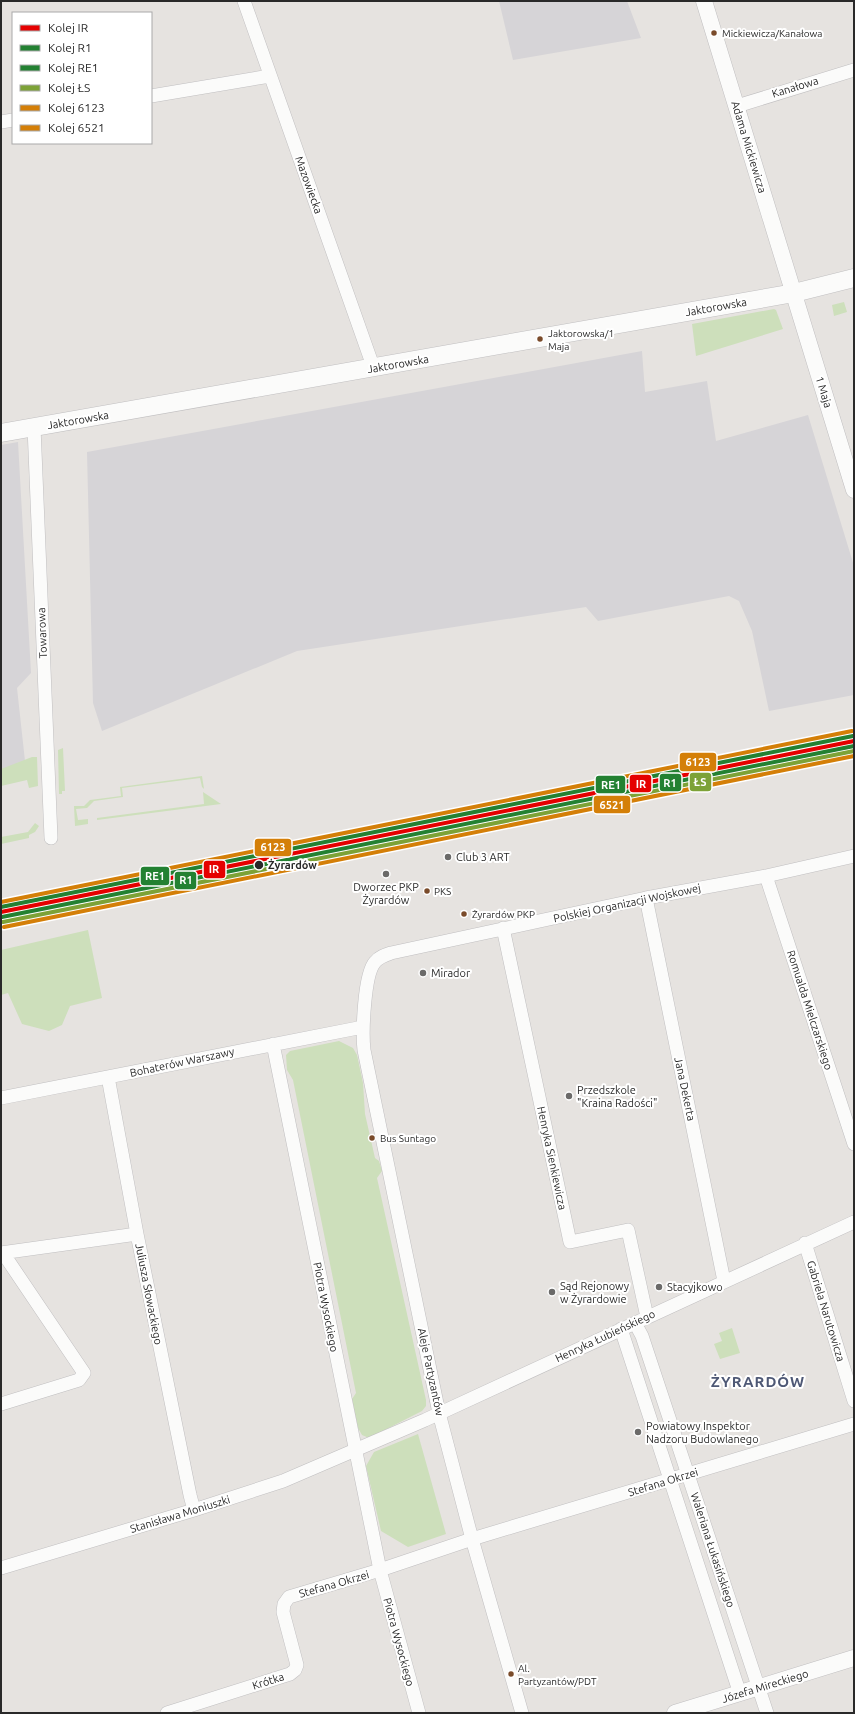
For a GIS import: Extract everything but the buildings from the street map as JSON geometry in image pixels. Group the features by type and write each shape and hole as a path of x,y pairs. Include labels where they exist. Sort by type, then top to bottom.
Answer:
{"main road":[{"name":"Jaktorowska","path":"1,433 374,369 794,293 854,278"}],"street":[{"name":"Mazowiecka","path":"244,1 374,369"},
{"name":"Adama Mickiewicza","path":"704,1 794,293"},
{"name":"Kanałowa","path":"737,106 854,70"},
{"path":"152,96 270,76"},
{"path":"1,122 12,120"},
{"name":"1 Maja","path":"794,293 854,490"},
{"name":"Towarowa","path":"34,427 51,838"},
{"name":"Polskiej Organizacji Wojskowej","path":"363,1027 367,981 372,966 379,958 391,953 646,898 766,876 854,856"},
{"name":"Romualda Mielczarskiego","path":"766,876 854,1144"},
{"name":"Jana Dekerta","path":"646,898 724,1281"},
{"name":"Henryka Sienkiewicza","path":"503,928 570,1242 628,1230 647,1317"},
{"name":"Bohaterów Warszawy","path":"1,1098 363,1027"},
{"name":"Aleje Partyzantów","path":"363,1027 364,1050 439,1413 472,1539 522,1713"},
{"name":"Piotra Wysockiego","path":"273,1044 380,1570 419,1713"},
{"name":"Juliusza Słowackiego","path":"108,1077 137,1234 188,1487 194,1510"},
{"name":"Henryka Łubieńskiego","path":"355,1450 635,1323 805,1243 854,1222"},
{"path":"1,1404 79,1380 84,1373 2,1253 137,1234"},
{"name":"Gabriela Narutowicza","path":"805,1243 854,1401"},
{"name":"Waleriana Łukasińskiego","path":"635,1323 642,1336 767,1713"},
{"name":"Waleriana Łukasińskiego","path":"621,1329 740,1694"},
{"name":"Stefana Okrzei","path":"472,1539 854,1424"},
{"name":"Stanisława Moniuszki","path":"1,1568 194,1510 283,1481 355,1450"},
{"path":"380,1570 472,1539"},
{"name":"Stefana Okrzei","path":"289,1597 380,1570"},
{"name":"Krótka","path":"167,1713 290,1674 295,1670 297,1665 283,1612 284,1604 289,1597"},
{"name":"Józefa Mireckiego","path":"675,1713 854,1658"}],"shaded area":[{"path":"499,1 627,1 641,38 513,60"},
{"path":"642,351 645,392 707,381 716,441 808,415 854,566 854,695 769,711 752,631 739,601 729,596 598,621 586,607 297,651 102,731 93,703 87,452"},
{"path":"18,442 31,673 17,688 25,761 1,771 1,445"}],"green space":[{"path":"844,302 847,312 834,316 832,305"},
{"path":"774,309 776,310 783,329 696,356 692,324"},
{"path":"63,748 65,791 62,791 62,794 59,794 58,750"},
{"path":"32,757 37,757 38,786 29,788 27,780 1,786 1,769"},
{"path":"202,776 204,789 200,778 122,788 123,797 94,801 87,808 76,809 78,820 88,819 88,824 75,826 74,806 84,806 90,800 121,796 120,787"},
{"path":"203,792 221,804 97,820 97,818 204,804"},
{"path":"35,823 39,826 35,832 29,835 29,838 1,844 1,837 28,832"},
{"path":"88,930 102,998 70,1006 62,1025 49,1031 22,1024 8,993 1,995 1,950"},
{"path":"339,1041 353,1048 357,1055 363,1083 365,1114 375,1158 379,1161 382,1171 377,1178 426,1400 426,1406 422,1411 369,1438 362,1435 358,1428 352,1399 356,1393 293,1080 287,1070 286,1055 290,1051"},
{"path":"732,1328 740,1353 720,1359 714,1344 722,1341 719,1333"},
{"path":"418,1434 446,1534 408,1547 381,1531 366,1466 374,1452"}],"rail line":[{"name":"6123","path":"1,902 852,731"},
{"name":"RE1","path":"1,907 853,736"},
{"name":"IR","path":"1,912 854,741"},
{"name":"R1","path":"2,917 854,746"},
{"name":"ŁS","path":"3,922 854,751"},
{"name":"6521","path":"4,927 854,756"}],"place":[{"name":"Mickiewicza/Kanałowa","path":"714,33"},
{"name":"Jaktorowska/1 Maja","path":"540,339"},
{"name":"Club 3 ART","path":"448,857"},
{"name":"Żyrardów","path":"259,865"},
{"name":"Dworzec PKP Żyrardów","path":"386,874"},
{"name":"PKS","path":"427,891"},
{"name":"Żyrardów PKP","path":"464,914"},
{"name":"Mirador","path":"423,973"},
{"name":"Przedszkole \"Kraina Radości\"","path":"569,1096"},
{"name":"Bus Suntago","path":"372,1138"},
{"name":"Stacyjkowo","path":"659,1287"},
{"name":"Sąd Rejonowy w Żyrardowie","path":"552,1292"},
{"name":"Powiatowy Inspektor Nadzoru Budowlanego","path":"638,1432"},
{"name":"Al. Partyzantów/PDT","path":"511,1674"}],"district":[{"name":"ŻYRARDÓW","path":"758,1381"}]}
